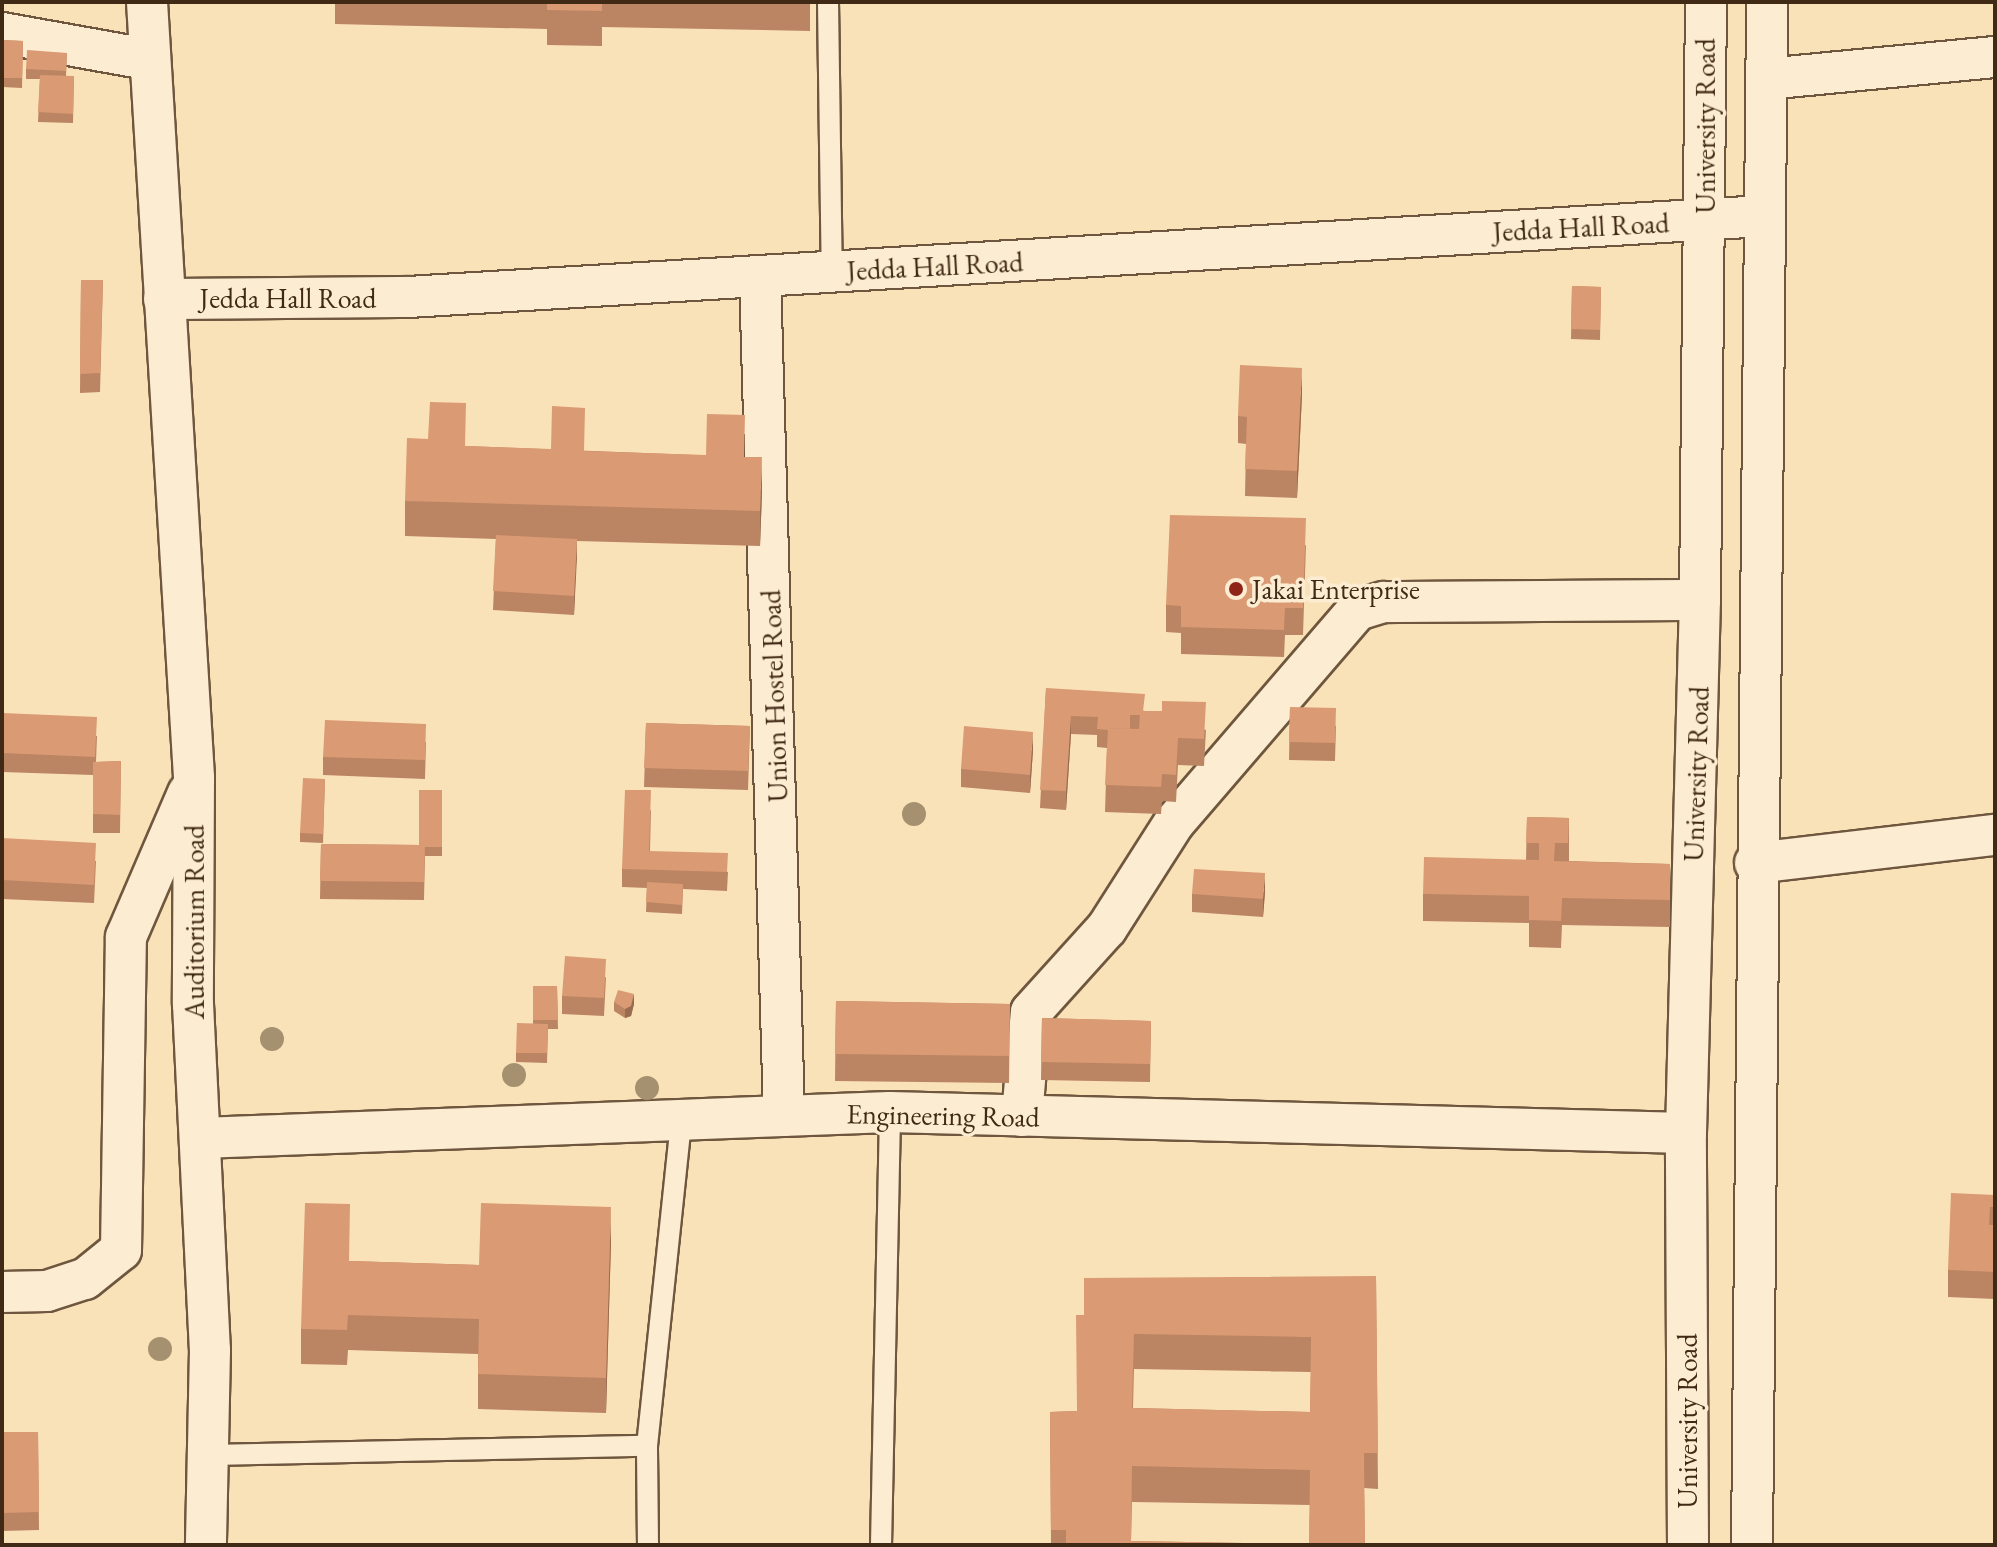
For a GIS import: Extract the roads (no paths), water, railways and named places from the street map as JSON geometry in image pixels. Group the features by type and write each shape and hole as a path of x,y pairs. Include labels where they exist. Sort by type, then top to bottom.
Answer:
{"street":[{"path":"2,33 146,59 147,2"},
{"name":"University Road","path":"1688,1545 1686,1133 1700,600 1706,2"},
{"name":"University Road","path":"1752,1545 1755,863 1767,2"},
{"path":"1766,79 1995,57"},
{"name":"Auditorium Road","path":"146,59 194,778 193,1004 201,1138 209,1455 206,1545"},
{"name":"Jedda Hall Road","path":"164,299 408,297 1764,216"},
{"name":"Union Hostel Road","path":"760,276 784,1116"},
{"path":"1022,1116 1031,1012 1107,928 1174,823 1357,610 1384,602 1700,600"},
{"path":"2,1292 47,1291 85,1279 121,1250 126,937 194,778"},
{"path":"1755,863 1995,835"},
{"name":"Engineering Road","path":"201,1138 890,1112 1686,1133"}],"lane":[{"path":"828,2 832,272"},
{"path":"881,1545 890,1112"},
{"path":"648,1545 647,1446 681,1120"},
{"path":"209,1455 647,1446"}],"place":[{"name":"Jakai Enterprise","path":"1236,589"}]}
